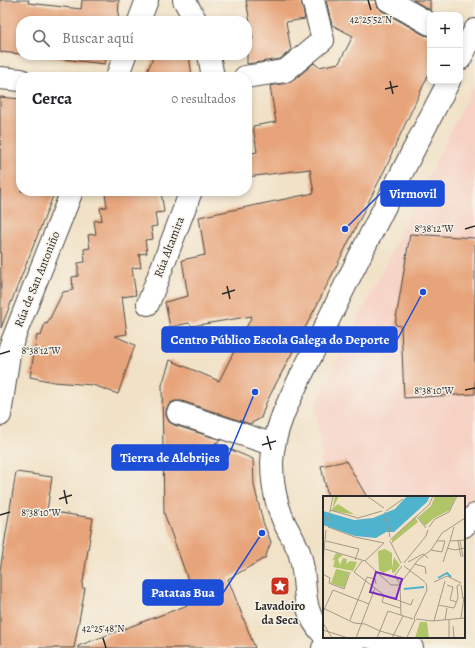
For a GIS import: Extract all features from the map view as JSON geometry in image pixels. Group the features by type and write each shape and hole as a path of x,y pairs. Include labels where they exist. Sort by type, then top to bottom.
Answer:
{"street":[{"path":"141,16 147,0"},
{"path":"184,0 193,16"},
{"path":"252,76 284,71 323,40 313,0"},
{"path":"388,0 427,22"},
{"path":"119,72 123,60"},
{"path":"211,60 212,72"},
{"path":"0,78 16,80"},
{"path":"323,635 309,614 305,601 300,554 276,502 272,463 274,445 279,426 327,322 447,84"},
{"name":"Rúa de San Antoniño","path":"0,415 5,346 70,196"},
{"name":"Rúa Altamira","path":"148,304 189,196"},
{"path":"178,413 274,445"},
{"path":"465,525 475,515"},
{"path":"327,641 354,638"},
{"path":"374,638 412,648"}],"shaded area":[{"path":"475,82 475,502 465,512 465,496 328,496 321,466 321,444 315,407"}],"building":[{"path":"0,0 29,0 28,3 81,9 82,0 119,0 118,16 16,16 16,54 0,52"},
{"path":"246,0 301,0 305,19 286,22 291,50 280,59 247,64 247,60 252,60 253,39 252,16 249,16"},
{"path":"326,0 376,0 377,6 382,11 427,36 427,77 391,157 266,403 261,418 250,424 182,401 170,403 166,409 166,416 169,422 174,425 221,440 215,443 253,459 254,485 263,522 271,542 265,558 228,579 255,648 78,648 78,646 196,602 164,513 162,385 170,360 219,381 252,316 192,326 189,323 170,327 165,302 188,296 182,260 205,255 199,217 314,193 310,169 252,176 252,153 257,152 253,126 276,122 270,86 293,81 314,63 319,67 339,63 353,36 332,25"},
{"path":"413,0 430,0 430,10"},
{"path":"70,60 105,60 105,64"},
{"path":"152,60 190,60 191,72 147,72"},
{"path":"0,97 16,99 16,196 53,196 1,328"},
{"path":"105,196 162,196 164,212 155,213 157,226 151,227 153,239 145,240 147,253 139,254 141,267 132,268 136,295 122,297 127,334 115,336 135,345 118,394 93,385 54,382 30,377 37,335 41,336 45,323 47,324 63,292 73,290 72,277 78,276 78,263 85,262 84,249 90,248 88,235 96,234 94,221 102,220 100,208 107,207"},
{"path":"410,234 475,238 475,394 404,398 401,326 395,325"},
{"path":"346,461 366,496 328,496 321,466"},
{"path":"16,472 52,477 47,511 93,518 82,588 85,588 74,648 0,648 0,570"}],"place":[{"name":"Virmovil","path":"345,229"},
{"name":"Centro Público Escola Galega do Deporte","path":"423,292"},
{"name":"Tierra de Alebrijes","path":"255,392"},
{"name":"Patatas Bua","path":"262,533"},
{"name":"Lavadoiro da Seca","path":"280,586"}]}
